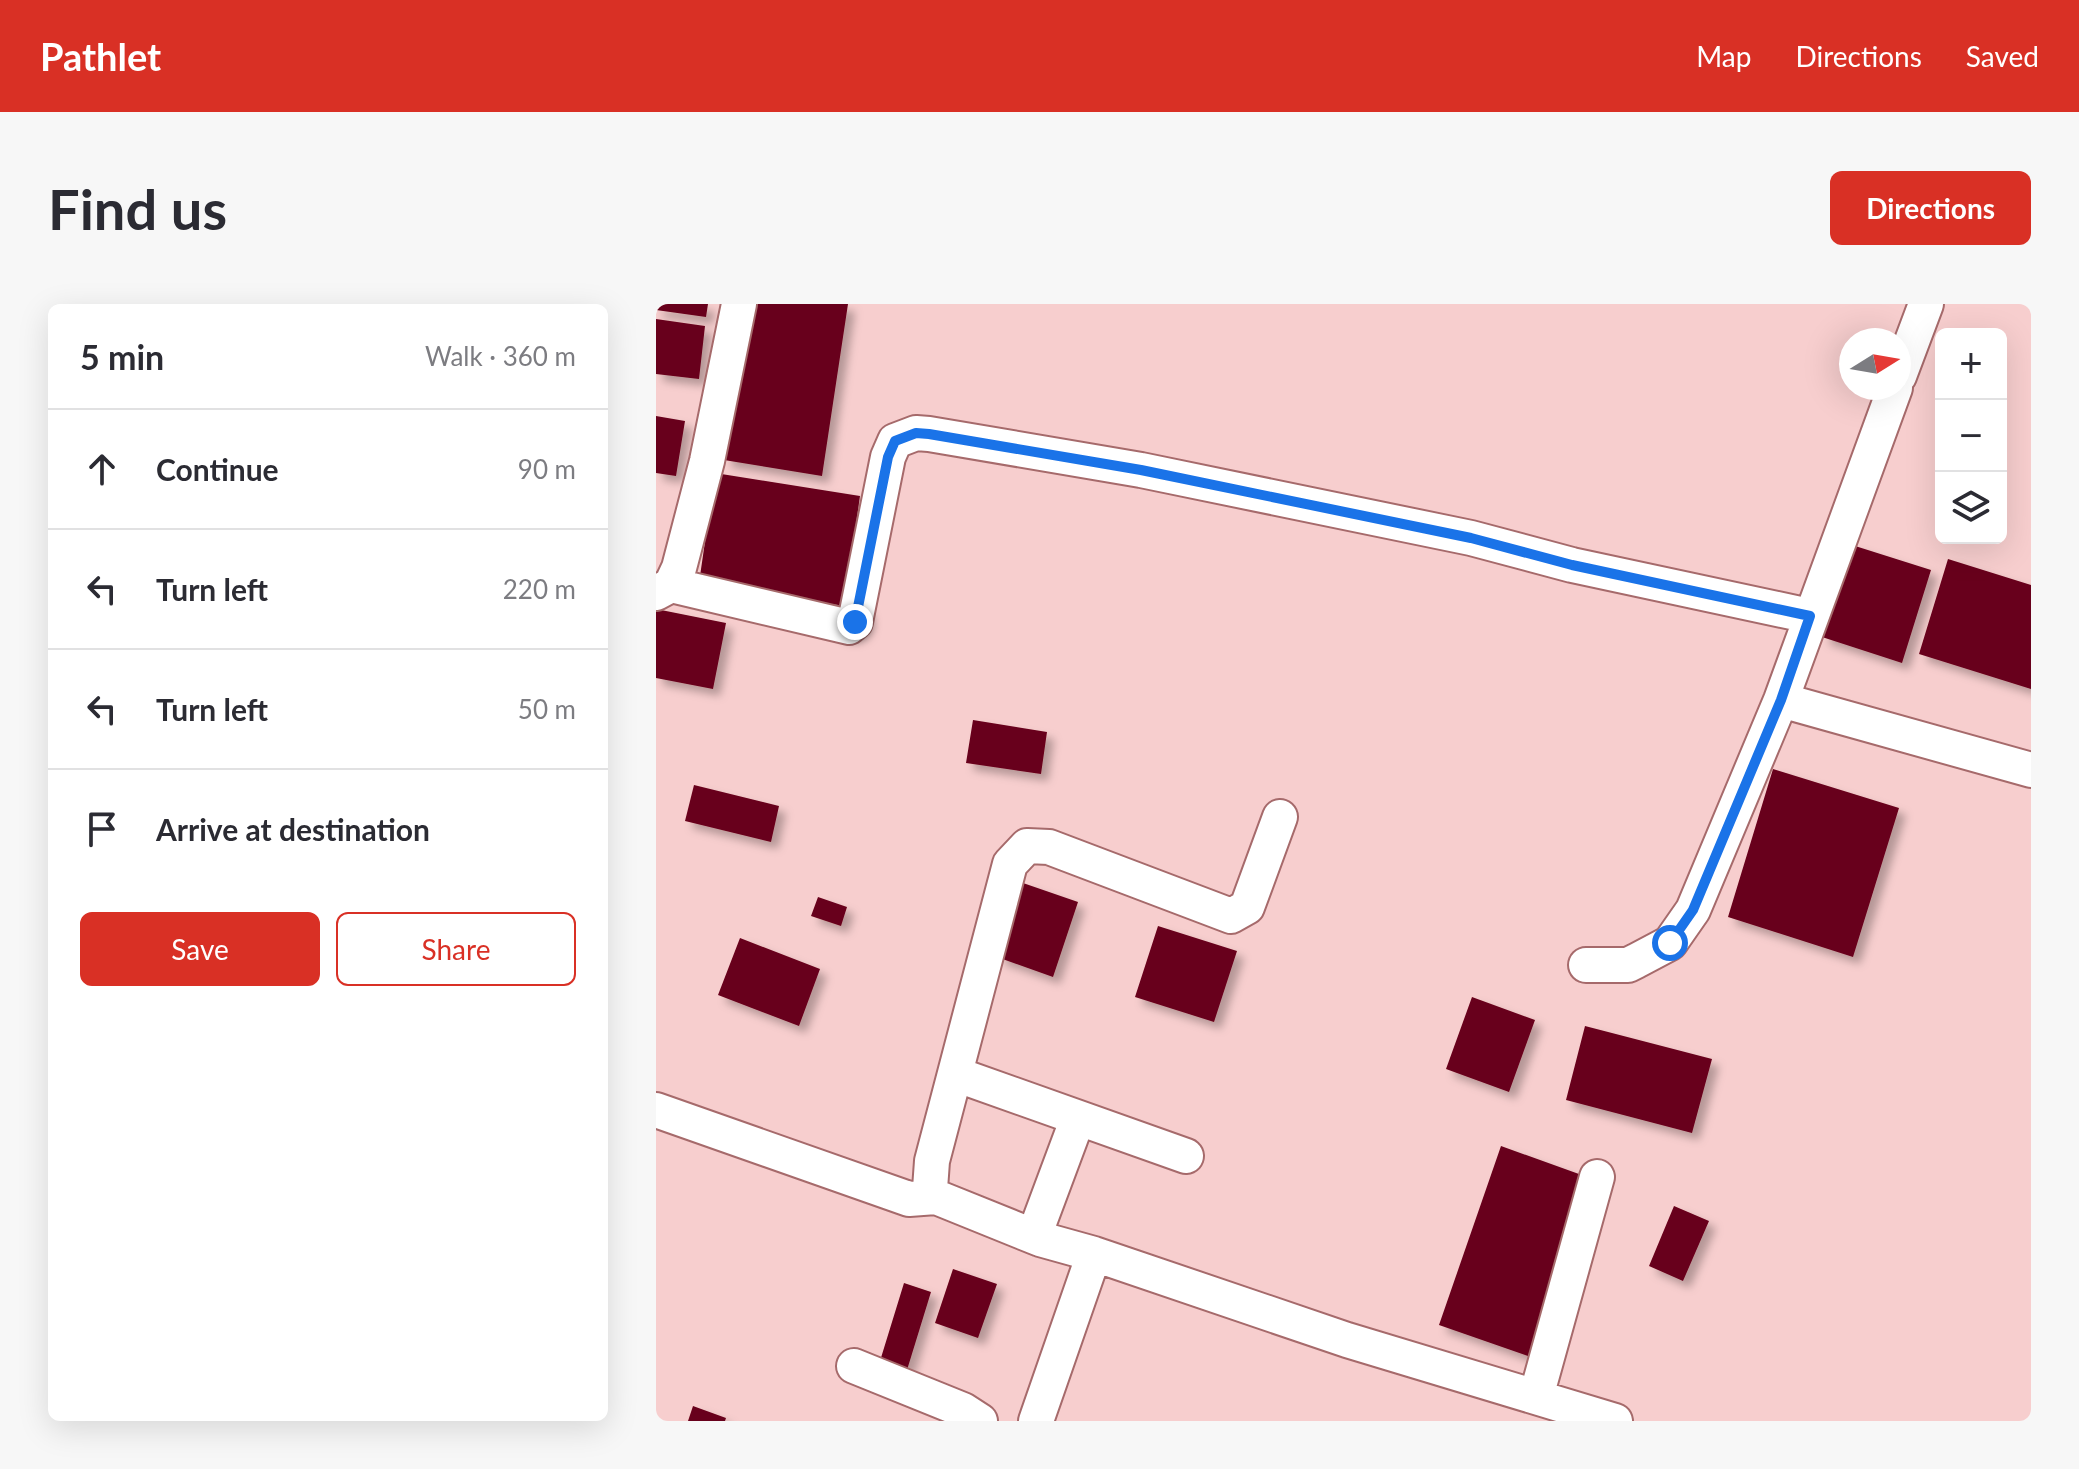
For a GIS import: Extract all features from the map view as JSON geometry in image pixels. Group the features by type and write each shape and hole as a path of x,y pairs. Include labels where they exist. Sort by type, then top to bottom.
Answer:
{"street":[{"path":"739,304 707,461 679,568 663,589 849,627 855,622 888,457 895,441 916,433 1046,452 1331,507 1471,538 1572,565 1810,616"},
{"path":"1911,344 1926,304"},
{"path":"1586,965 1628,965 1670,943 1693,910 1781,700 1891,400"},
{"path":"1781,700 2031,770"},
{"path":"936,1197 930,1189 929,1176 1010,864 1027,846 1049,847 1231,916 1247,907 1280,817"},
{"path":"955,1074 1186,1156"},
{"path":"656,1110 909,1199 936,1197 1034,1236 1347,1340 1615,1421"},
{"path":"1034,1236 1078,1118"},
{"path":"1536,1397 1597,1177"},
{"path":"1036,1421 1094,1254"},
{"path":"854,1366 963,1410 980,1421"}],"building":[{"path":"656,304 708,304 706,317 656,310"},
{"path":"748,304 848,304 822,476 724,460"},
{"path":"656,319 705,326 699,379 656,374"},
{"path":"656,416 685,421 676,476 656,473"},
{"path":"715,473 860,496 844,606 699,583"},
{"path":"1852,545 1931,570 1902,663 1822,637"},
{"path":"1948,559 2031,585 2031,689 1919,654"},
{"path":"656,609 726,623 713,689 656,678"},
{"path":"973,720 1047,732 1041,774 966,763"},
{"path":"1773,769 1899,808 1853,957 1728,917"},
{"path":"694,785 779,806 771,842 685,821"},
{"path":"1023,883 1078,902 1053,977 997,957"},
{"path":"818,897 847,907 841,926 811,916"},
{"path":"1158,926 1237,951 1214,1022 1135,997"},
{"path":"740,938 820,969 799,1026 718,995"},
{"path":"1472,997 1535,1020 1509,1092 1446,1069"},
{"path":"1585,1026 1712,1059 1692,1133 1566,1100"},
{"path":"1501,1146 1590,1178 1528,1356 1439,1325"},
{"path":"1674,1206 1709,1221 1683,1281 1649,1266"},
{"path":"953,1269 997,1284 978,1338 935,1323"},
{"path":"904,1283 931,1292 907,1370 880,1361"},
{"path":"693,1406 726,1418 725,1421 688,1421"}],"route":[{"path":"855,622 888,457 895,441 916,433 1046,452 1331,507 1471,538 1572,565 1810,616 1781,700 1693,910 1670,943"}]}
